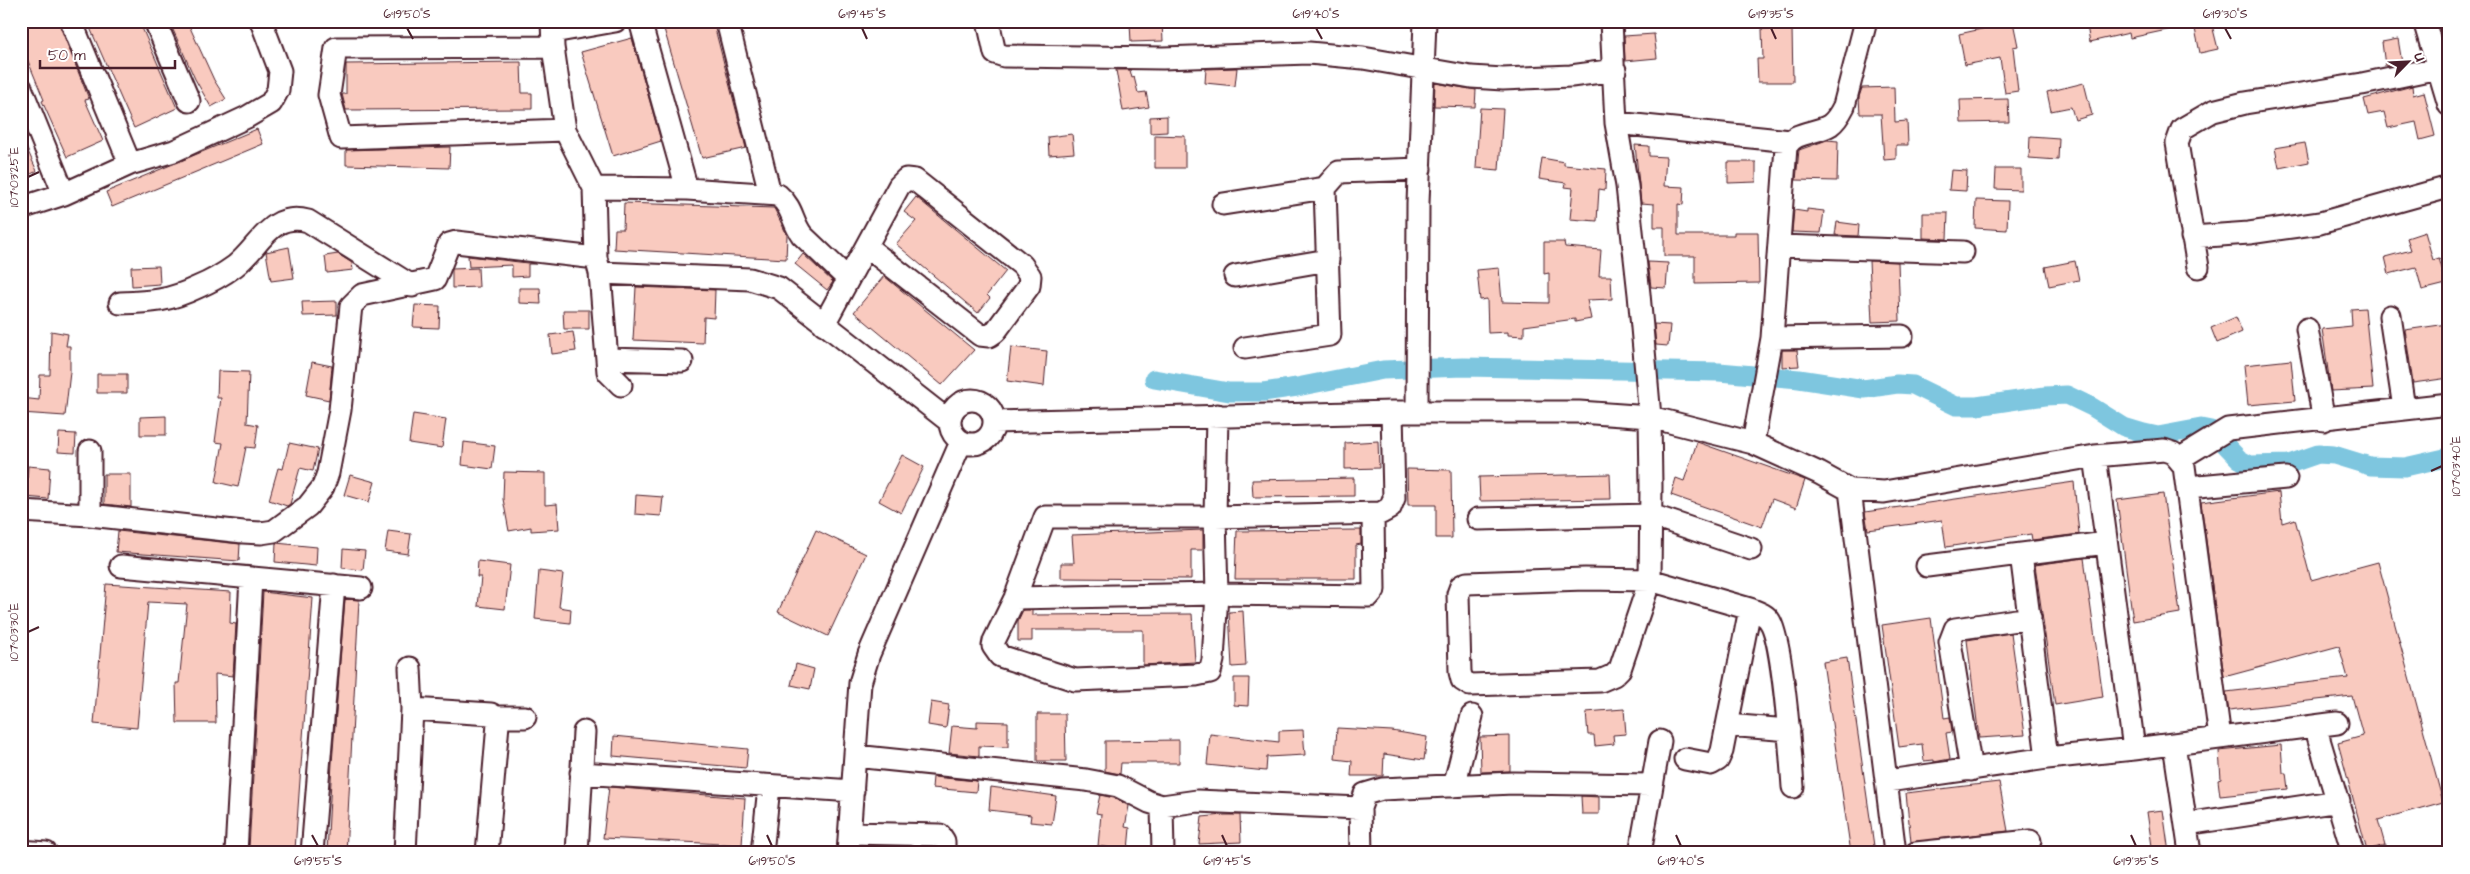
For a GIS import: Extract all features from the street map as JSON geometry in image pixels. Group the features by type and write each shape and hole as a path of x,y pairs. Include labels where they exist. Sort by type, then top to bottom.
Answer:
{"street":[{"path":"71,21 130,164"},
{"path":"155,21 189,101"},
{"path":"21,208 64,194 130,164 174,151 254,114 271,103 278,90 280,71 261,21"},
{"path":"564,130 342,138 329,95 336,48 552,34 616,21"},
{"path":"640,21 687,189"},
{"path":"727,21 770,193"},
{"path":"988,21 995,52 1004,56 1163,58 1309,54 1363,58 1471,77 1527,79 1615,70"},
{"path":"1417,412 1420,169 1425,21"},
{"path":"1611,21 1615,70 1616,123 1633,232 1642,349 1650,417 1650,580 1620,669 1614,675 1600,682 1470,685 1462,680 1460,672 1458,594 1461,586 1467,583 1650,580 1750,610 1763,615 1774,629 1789,730 1793,787"},
{"path":"2424,21 2449,105"},
{"path":"1616,123 1790,141 1831,124 1839,116 1844,106 1865,22"},
{"path":"552,34 564,130 594,188 598,265 608,372 621,385"},
{"path":"2198,266 2177,143 2182,129 2213,111 2245,103 2362,84 2438,68"},
{"path":"21,88 64,194"},
{"path":"1753,443 1764,392 1772,338 1780,246 1784,161 1790,141"},
{"path":"1223,204 1325,188 1339,172 1420,169"},
{"path":"824,324 847,278 867,247 899,186 910,178 1022,265 1030,276 1030,286 995,332 989,336 980,335 867,247"},
{"path":"2192,237 2249,233 2320,222 2449,187"},
{"path":"594,188 687,189 778,195 788,206 802,235 847,278"},
{"path":"1245,348 1330,335 1325,188"},
{"path":"120,303 163,301 199,287 236,266 279,222 294,217 308,221 412,286"},
{"path":"21,511 90,515 261,533 274,531 291,520 314,499 323,487 328,473 340,410 351,306 362,295 435,280 449,244 456,242 598,265 758,281 779,288 950,422"},
{"path":"1780,246 1963,252"},
{"path":"1235,276 1328,260"},
{"path":"2390,316 2404,408"},
{"path":"2307,328 2324,420"},
{"path":"1772,338 1902,336"},
{"path":"607,359 682,361"},
{"path":"976,400 989,408 994,422 989,437 983,442 968,444 961,442 955,437 950,422 951,414 961,403 976,400"},
{"path":"2179,458 2228,429 2324,420 2404,408 2449,404"},
{"path":"994,422 1392,412 1579,412 1650,417 1753,443 1819,473 1850,490 1884,492 2095,456 2164,450 2173,453 2184,466 2220,738"},
{"path":"1217,415 1215,517 1217,594 1213,660 1210,672 1196,675 1075,680 1000,656 993,646 994,641 1014,598 1045,517 1215,517 1373,514 1390,508 1394,498 1392,412"},
{"path":"944,853 944,841 940,836 849,843 860,682 869,654 961,442"},
{"path":"90,451 90,515"},
{"path":"2095,456 2134,749"},
{"path":"2188,487 2286,478"},
{"path":"1850,490 1888,781 1895,853"},
{"path":"1014,598 1217,594 1369,596 1374,590 1373,514"},
{"path":"1478,518 1651,515 1751,549"},
{"path":"1927,566 2106,543"},
{"path":"2021,554 2047,758"},
{"path":"121,566 361,588"},
{"path":"236,853 251,578"},
{"path":"312,853 334,585"},
{"path":"1685,759 1711,764 1718,760 1722,751 1750,610"},
{"path":"1971,770 1950,642 1951,634 1955,629 1968,626 2030,618"},
{"path":"405,853 412,709 410,668"},
{"path":"412,709 490,714 496,717 525,717"},
{"path":"1454,786 1472,716"},
{"path":"488,853 498,724 496,717"},
{"path":"1888,781 2047,758 2337,723"},
{"path":"1727,725 1789,730"},
{"path":"2315,726 2353,853"},
{"path":"577,853 584,732"},
{"path":"1640,853 1660,741"},
{"path":"2174,744 2190,853"},
{"path":"855,756 1086,780 1118,786 1139,798 1162,806 1197,801 1360,808"},
{"path":"581,773 769,787 853,791"},
{"path":"1361,853 1360,808 1365,794 1372,790 1513,783 1652,785"},
{"path":"762,853 769,787"},
{"path":"2186,824 2339,801"},
{"path":"1162,806 1163,853"},
{"path":"1916,853 2030,841"},
{"path":"21,851 46,853"}],"building":[{"path":"21,21 58,21 89,99 85,100 103,141 67,157 42,101 44,100 21,44"},
{"path":"87,21 139,21 177,108 134,128"},
{"path":"169,21 187,21 214,80 226,99 211,107 195,79"},
{"path":"691,21 713,21 746,148 702,158 664,29"},
{"path":"2086,21 2176,21 2176,28 2130,38 2129,33 2090,42"},
{"path":"2211,21 2218,49 2200,53 2194,24"},
{"path":"1162,22 1163,41 1131,42 1130,23"},
{"path":"2013,22 2018,46 2013,47 2018,91 2005,93 2000,58 1965,65 1959,34"},
{"path":"1792,28 1793,82 1758,82 1757,59 1763,59 1762,29"},
{"path":"1654,34 1657,58 1625,61 1624,36"},
{"path":"632,38 661,141 613,156 581,52"},
{"path":"2398,39 2402,63 2385,66 2382,42"},
{"path":"521,62 522,93 532,93 532,109 346,110 342,94 346,94 346,64"},
{"path":"1237,68 1235,86 1205,83 1206,69"},
{"path":"1116,70 1130,70 1138,93 1146,92 1149,107 1123,111"},
{"path":"1435,83 1476,90 1475,107 1434,106"},
{"path":"2084,83 2092,115 2075,120 2071,107 2051,111 2047,92"},
{"path":"2412,86 2413,95 2424,92 2435,136 2420,140 2416,122 2388,128 2384,112 2368,115 2364,99"},
{"path":"1894,87 1895,122 1907,121 1908,145 1896,145 1896,159 1884,160 1881,114 1860,114 1859,97 1862,88"},
{"path":"2008,99 2009,122 1961,123 1960,100"},
{"path":"1480,108 1503,109 1499,170 1476,168"},
{"path":"1167,116 1167,132 1150,133 1150,117"},
{"path":"257,129 263,144 112,207 106,192"},
{"path":"1072,134 1074,153 1049,155 1048,137"},
{"path":"1155,135 1185,136 1185,168 1155,168"},
{"path":"21,136 37,171 21,179"},
{"path":"2030,136 2059,138 2058,160 2029,158"},
{"path":"1827,140 1838,141 1837,181 1796,180 1799,150"},
{"path":"2305,143 2309,162 2279,168 2275,148"},
{"path":"1635,145 1649,146 1649,156 1666,157 1664,186 1684,187 1683,205 1678,204 1678,235 1734,235 1734,232 1758,232 1759,283 1695,284 1695,256 1664,256 1664,227 1654,227 1654,204 1641,203"},
{"path":"450,147 449,168 346,165 346,150"},
{"path":"1542,158 1564,162 1564,165 1606,169 1605,190 1599,189 1597,221 1570,219 1573,188 1565,187 1566,183 1539,179"},
{"path":"1728,162 1756,162 1756,182 1728,183"},
{"path":"1996,169 2021,169 2021,190 1995,189"},
{"path":"1951,170 1967,171 1966,191 1949,190"},
{"path":"916,197 1006,271 987,295 990,298 978,313 896,244 916,221 904,212"},
{"path":"1976,200 2008,201 2007,230 1975,228"},
{"path":"624,203 774,208 787,235 786,259 614,249 615,229 623,229"},
{"path":"1807,209 1824,211 1821,233 1792,232 1794,210 1807,212"},
{"path":"1923,213 1948,213 1947,239 1923,238"},
{"path":"1837,222 1859,225 1858,236 1835,235"},
{"path":"2425,232 2433,260 2439,258 2446,284 2422,290 2416,267 2389,274 2385,257 2411,250 2407,238"},
{"path":"1544,242 1564,242 1565,247 1601,250 1599,276 1611,276 1612,299 1587,300 1591,319 1575,322 1575,319 1524,326 1524,336 1508,335 1508,332 1488,333 1487,299 1480,300 1477,270 1499,268 1502,302 1549,303 1549,273 1544,274"},
{"path":"289,247 294,278 271,281 266,252"},
{"path":"338,254 352,263 353,270 327,273 325,256"},
{"path":"803,254 833,282 827,290 795,264"},
{"path":"468,256 536,264 528,264 528,276 512,277 512,265 469,267"},
{"path":"1869,261 1898,262 1900,321 1872,322"},
{"path":"2075,261 2079,280 2049,286 2045,267"},
{"path":"1648,262 1668,263 1666,288 1651,287"},
{"path":"159,266 160,284 132,286 131,267"},
{"path":"478,268 479,287 452,288 452,269"},
{"path":"884,276 974,350 942,385 854,312"},
{"path":"636,287 715,290 714,318 704,317 703,343 633,340"},
{"path":"519,288 540,288 541,304 519,303"},
{"path":"337,301 337,315 303,316 302,302"},
{"path":"415,305 440,306 439,328 413,327"},
{"path":"2365,308 2373,389 2331,391 2322,329 2352,326 2351,309"},
{"path":"563,310 589,310 589,329 564,329"},
{"path":"2236,317 2242,332 2217,343 2211,328"},
{"path":"1654,324 1670,325 1668,346 1656,345"},
{"path":"2447,324 2449,378 2413,383 2405,330"},
{"path":"51,331 68,334 66,346 70,346 70,372 65,416 21,413 21,398 39,400 40,375 50,375"},
{"path":"573,332 576,351 552,354 550,335"},
{"path":"1011,347 1047,351 1044,386 1007,381"},
{"path":"1782,350 1797,350 1799,366 1782,367"},
{"path":"2291,360 2295,401 2248,405 2244,365"},
{"path":"312,362 332,366 329,400 306,395"},
{"path":"218,371 249,372 247,423 258,425 255,448 246,447 238,487 216,482 223,443 215,442 221,398 217,398"},
{"path":"97,374 127,374 127,393 97,393"},
{"path":"413,414 446,419 442,448 409,443"},
{"path":"166,416 166,435 140,435 140,417"},
{"path":"59,433 76,434 75,453 58,452"},
{"path":"1378,441 1379,468 1345,469 1345,443"},
{"path":"464,442 495,446 492,469 462,465"},
{"path":"1697,442 1805,480 1796,508 1772,499 1762,527 1671,495 1676,478 1684,481"},
{"path":"289,443 318,449 313,471 300,468 290,504 287,506 269,500 278,468 283,469"},
{"path":"902,455 924,467 901,513 879,501"},
{"path":"28,466 50,468 48,499 26,497"},
{"path":"1407,469 1451,470 1452,538 1436,538 1436,505 1408,505"},
{"path":"504,472 545,473 545,505 557,504 559,529 531,531 531,527 509,531 503,499"},
{"path":"104,474 131,474 131,507 104,504"},
{"path":"1610,474 1611,499 1480,501 1479,477"},
{"path":"350,475 375,482 369,502 344,495"},
{"path":"1354,478 1354,496 1253,497 1252,480"},
{"path":"2074,482 2079,534 2032,540 2031,534 1946,547 1942,520 1868,530 1865,512"},
{"path":"2279,492 2282,523 2295,519 2311,580 2378,562 2443,802 2378,820 2385,845 2367,850 2338,743 2363,736 2352,696 2229,710 2226,692 2348,678 2339,646 2224,677 2201,502"},
{"path":"2163,494 2180,613 2133,621 2117,500"},
{"path":"636,495 663,497 661,516 635,514"},
{"path":"816,530 866,554 828,636 778,612"},
{"path":"1203,530 1203,550 1191,550 1191,579 1061,578 1061,563 1074,563 1072,535"},
{"path":"1361,530 1361,544 1356,545 1356,579 1235,579 1237,531"},
{"path":"118,531 240,544 239,561 116,552"},
{"path":"388,531 411,534 408,554 385,551"},
{"path":"276,543 317,547 316,566 275,562"},
{"path":"343,549 365,551 363,570 342,568"},
{"path":"2084,558 2103,697 2055,705 2035,565"},
{"path":"478,561 510,565 505,609 478,606 481,577 477,577"},
{"path":"539,571 563,574 559,607 571,609 570,623 535,619"},
{"path":"106,584 231,592 230,623 236,624 233,676 215,674 216,723 177,723 176,683 179,683 187,604 148,602 137,728 94,724"},
{"path":"263,592 313,598 295,850 263,847 263,850 249,849"},
{"path":"345,599 359,600 346,853 340,853 327,852"},
{"path":"1023,610 1032,610 1032,615 1192,614 1195,662 1143,665 1143,630 1032,630 1032,641 1018,641 1018,621"},
{"path":"1243,611 1246,666 1232,667 1229,612"},
{"path":"1931,618 1944,718 1950,717 1952,732 1946,733 1950,759 1934,762 1934,760 1924,761 1922,744 1899,747 1882,625"},
{"path":"2011,633 2025,735 1979,738 1967,640"},
{"path":"1847,658 1875,853 1851,853 1823,662"},
{"path":"796,664 814,669 810,689 791,685"},
{"path":"1234,678 1249,678 1248,706 1234,705"},
{"path":"931,702 949,705 946,728 928,725"},
{"path":"1624,709 1626,734 1613,735 1614,744 1595,746 1594,735 1588,735 1586,712"},
{"path":"1037,714 1065,714 1066,761 1037,761"},
{"path":"977,721 1008,722 1008,747 979,746 979,756 949,753 952,726 977,728"},
{"path":"1337,728 1392,731 1427,737 1424,760 1384,754 1383,776 1351,776 1352,761 1335,759"},
{"path":"1303,730 1305,755 1267,757 1266,771 1207,765 1210,734 1279,742 1279,731"},
{"path":"614,736 748,749 746,768 613,756"},
{"path":"1510,736 1510,771 1481,772 1480,737"},
{"path":"1179,740 1179,763 1121,763 1120,774 1105,771 1105,741"},
{"path":"2281,745 2283,773 2286,773 2288,789 2220,796 2218,780 2221,779 2219,751"},
{"path":"933,777 977,781 976,792 932,788"},
{"path":"1999,782 2008,831 1911,842 1906,793"},
{"path":"609,787 745,798 742,845 603,838"},
{"path":"991,787 1056,796 1052,824 1030,822 1031,815 989,810"},
{"path":"1100,795 1114,798 1129,806 1125,827 1130,828 1128,850 1098,846 1101,814 1096,813"},
{"path":"1581,796 1599,797 1599,814 1582,814"},
{"path":"2163,810 2169,853 2153,853 2147,812"},
{"path":"1240,815 1241,842 1199,844 1202,817"}],"waterway":[{"path":"1154,379 1229,392 1263,392 1383,370 1463,367 1719,372 1799,379 1864,389 1897,384 1913,385 1956,406 1977,406 2045,396 2067,395 2092,407 2124,427 2144,433 2158,436 2201,428 2211,430 2239,459 2250,465 2289,464 2318,454 2334,455 2370,466 2405,467 2449,457"}]}
